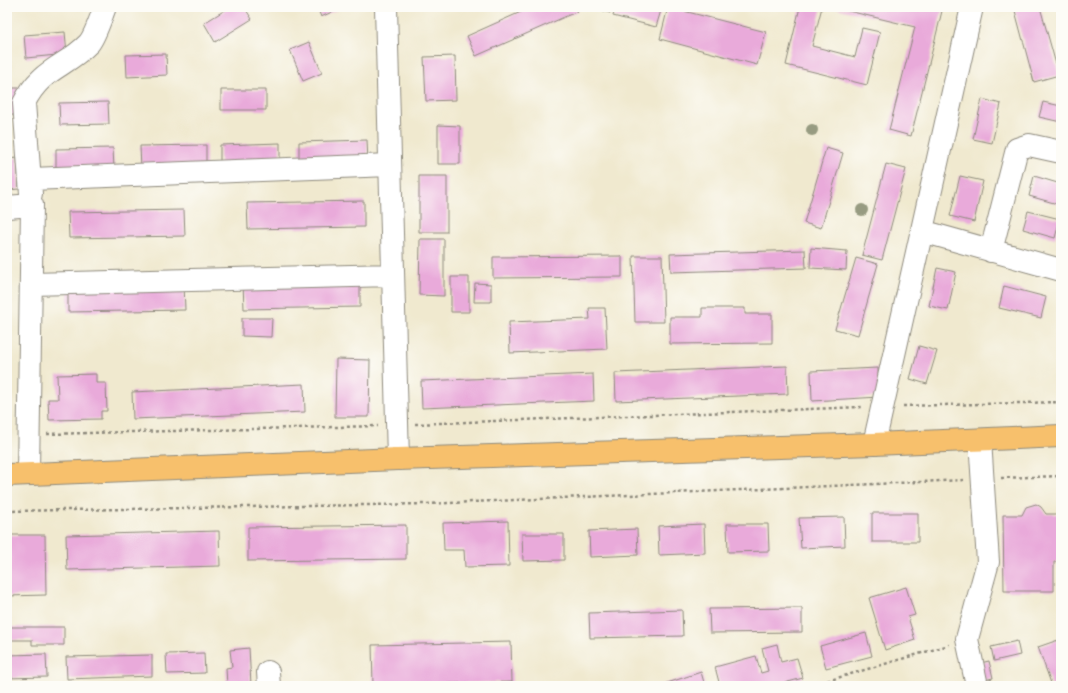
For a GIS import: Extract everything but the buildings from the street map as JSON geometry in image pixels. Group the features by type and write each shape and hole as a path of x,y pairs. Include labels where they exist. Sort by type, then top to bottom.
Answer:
{"main road":[{"path":"17,474 1061,436"}],"street":[{"path":"17,474 29,435 32,205 24,103 31,89 41,77 89,42 105,7"},
{"path":"386,7 398,459"},
{"path":"874,444 972,7"},
{"path":"991,252 1017,149 1029,145 1061,152"},
{"path":"31,179 390,165"},
{"path":"7,207 32,205"},
{"path":"922,231 991,252 1061,270"},
{"path":"31,284 393,275"},
{"path":"977,686 967,639 988,562 980,440"}],"path":[{"path":"29,435 397,425 883,406 1061,402"},
{"path":"7,511 427,504 1061,476"},
{"path":"810,686 967,639"}]}
